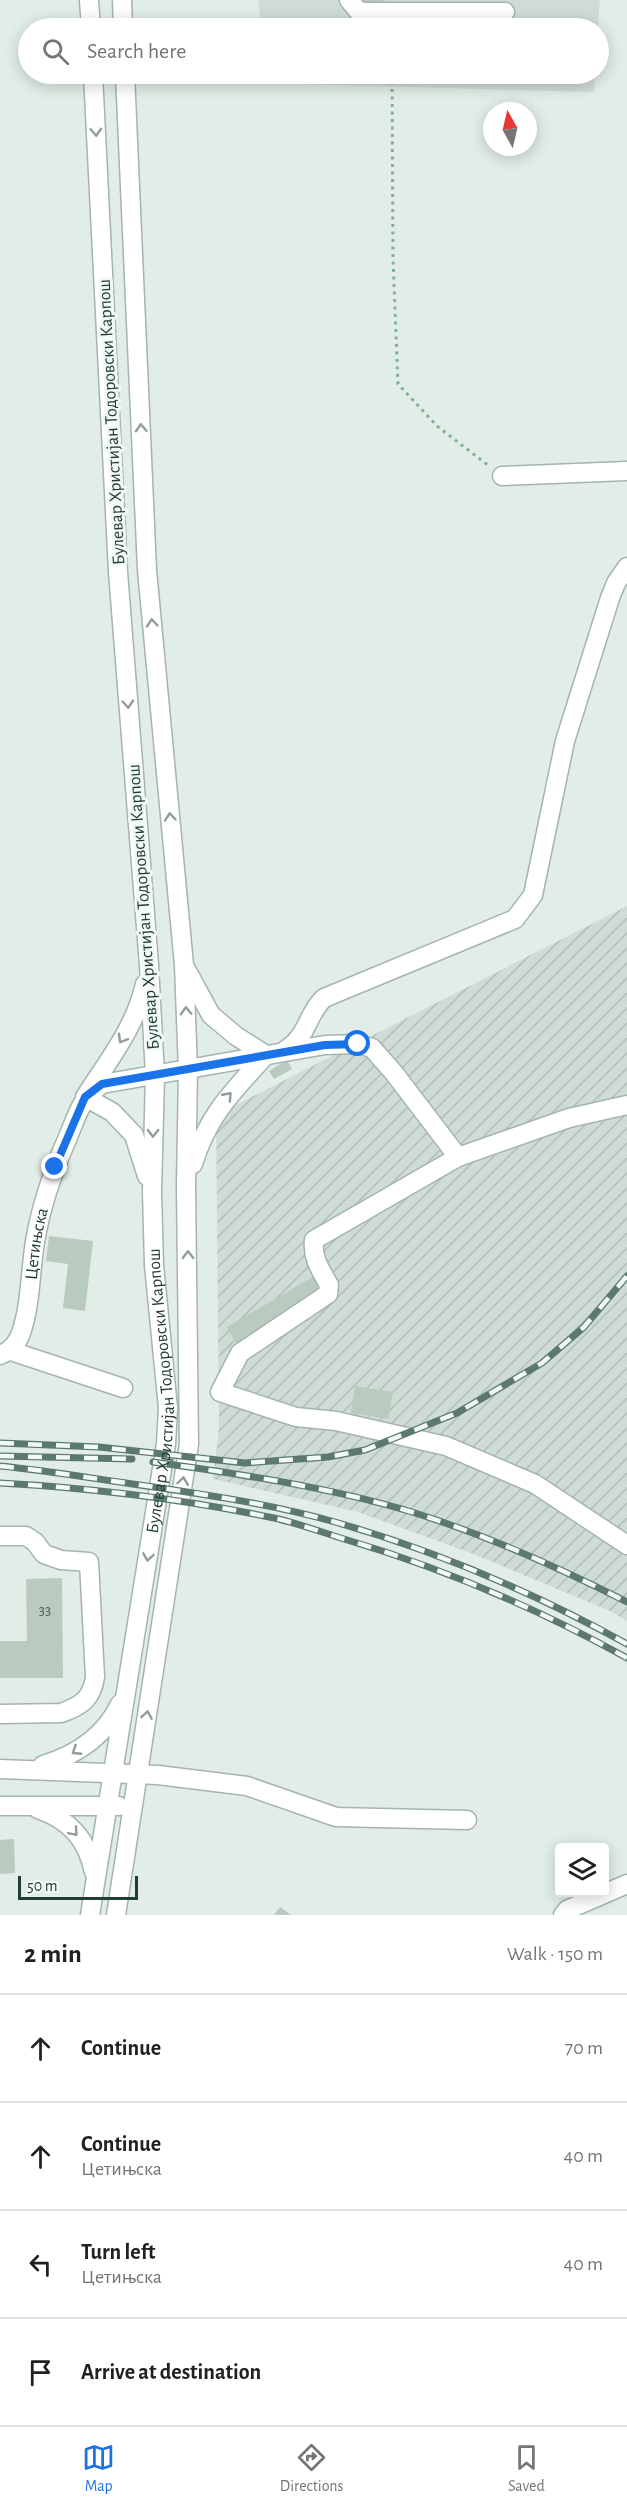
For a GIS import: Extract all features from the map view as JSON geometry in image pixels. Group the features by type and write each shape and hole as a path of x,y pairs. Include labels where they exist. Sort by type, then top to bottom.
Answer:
{"street":[{"path":"89,0 90,18"},
{"path":"122,0 123,18"},
{"path":"349,0 359,12 505,12"},
{"name":"Булевар Христијан Тодоровски Карпош","path":"90,1915 166,1444 168,1408 154,1265 152,1192 154,1075 149,965 118,572 94,84"},
{"name":"Булевар Христијан Тодоровски Карпош","path":"116,1915 189,1444 190,1372 186,1186 188,1070 184,965 147,570 125,84"},
{"path":"502,476 627,471"},
{"path":"186,1186 201,1139 219,1106 274,1053 302,1036 318,1004 332,994 515,919 525,908 533,895 564,741 610,598 616,583 627,567"},
{"name":"Цетињска","path":"5,1353 21,1334 28,1301 35,1242 46,1193 55,1167 85,1097 123,1038 141,1001 149,965"},
{"path":"184,965 211,1015 236,1036 274,1053"},
{"path":"152,1192 134,1135 112,1112 85,1097 102,1084 325,1045 358,1044 372,1048 458,1157"},
{"path":"627,1105 569,1118 458,1157 314,1240 313,1252 317,1264 330,1285 328,1294 240,1353 219,1392 296,1417 336,1421 446,1446 535,1484 627,1545"},
{"path":"5,1353 123,1388"},
{"path":"0,1536 26,1536 35,1542 44,1554 61,1560 89,1562 95,1677 93,1687 85,1702 70,1710 48,1714 0,1714"},
{"path":"9,1769 65,1758 90,1742 115,1715 126,1692"},
{"path":"9,1769 138,1773 247,1786 336,1817 467,1820"},
{"path":"0,1806 133,1806"},
{"path":"28,1806 55,1815 72,1828 90,1853 96,1880"},
{"path":"562,1915 567,1910 627,1884"}],"path":[{"path":"392,84 393,259 398,384 437,426 502,476"}],"shaded area":[{"path":"258,0 600,0 599,18 260,18"},
{"path":"301,84 594,84 594,92"},
{"path":"627,906 627,1621 610,1611 471,1553 358,1512 213,1479 219,1429 216,1115"}],"building":[{"path":"359,0 385,0 385,1 360,7"},
{"path":"287,1060 292,1069 274,1079 269,1071"},
{"path":"49,1236 93,1241 85,1311 63,1308 68,1264 46,1261"},
{"path":"313,1277 322,1293 236,1343 227,1327"},
{"path":"355,1386 393,1392 388,1419 351,1413"},
{"path":"62,1578 63,1678 0,1678 0,1641 27,1641 26,1579"},
{"path":"14,1839 15,1873 0,1874 0,1840"},
{"path":"280,1907 291,1915 274,1915"}],"railway":[{"path":"0,1443 99,1447 245,1463 328,1457 365,1450 457,1413 542,1363 584,1327 627,1276"},
{"path":"0,1456 132,1459"},
{"path":"153,1462 316,1488 412,1512 521,1552 627,1602"},
{"path":"0,1466 205,1495 284,1509 335,1522 410,1546 484,1575 557,1607 627,1644"},
{"path":"0,1483 137,1495 206,1505 291,1522 381,1550 453,1576 559,1622 627,1658"}],"route":[{"path":"55,1167 85,1097 102,1084 212,1066 266,1054 325,1045 358,1044"}]}
